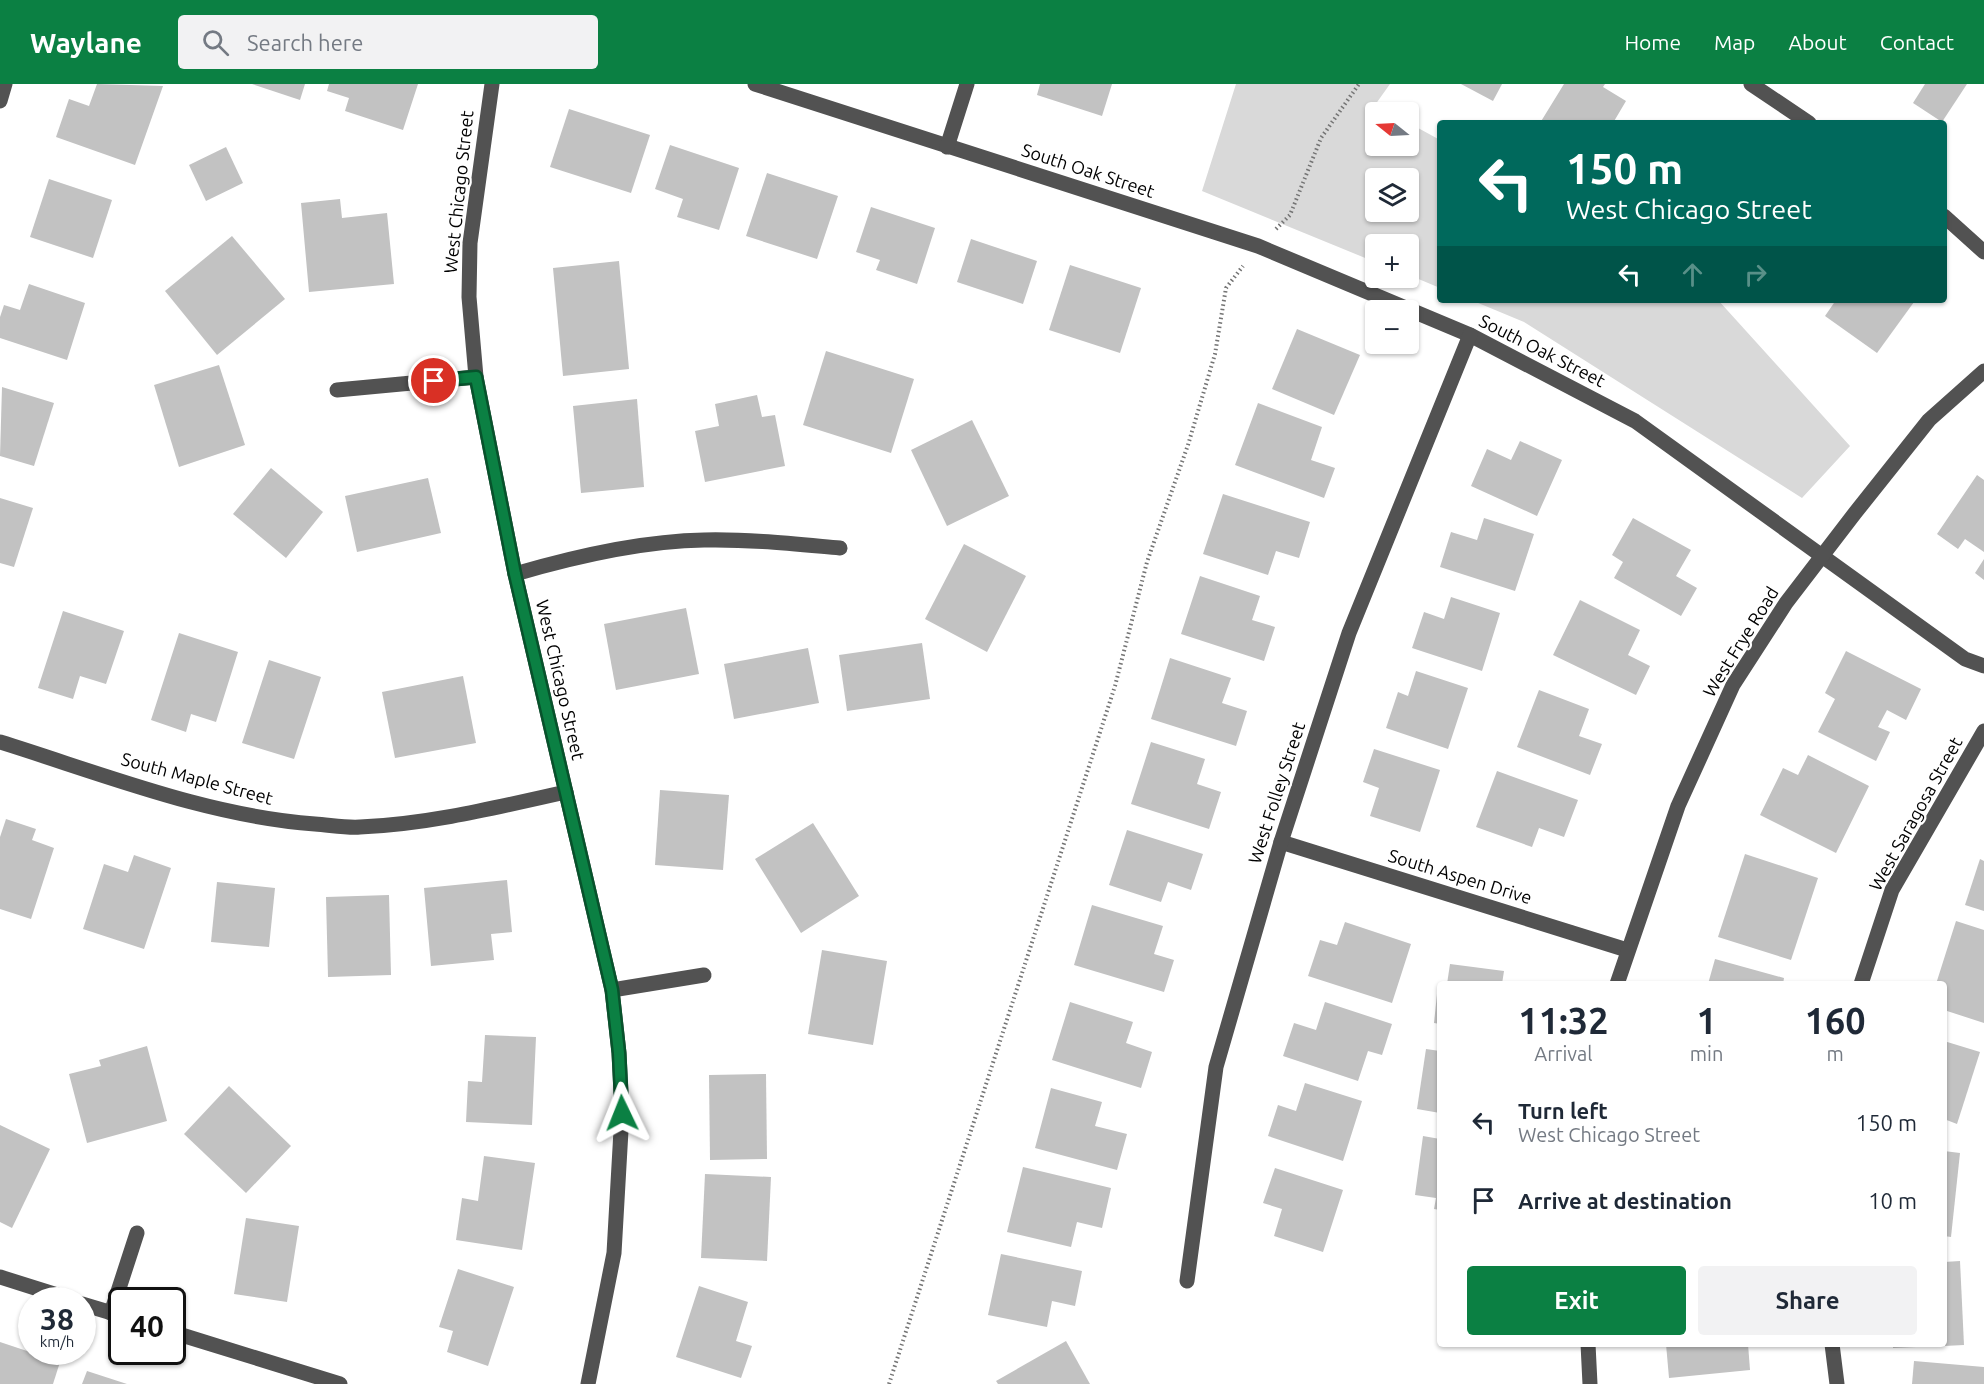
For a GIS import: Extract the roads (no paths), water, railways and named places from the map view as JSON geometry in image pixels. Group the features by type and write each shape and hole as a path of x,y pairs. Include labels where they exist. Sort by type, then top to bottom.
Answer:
{"street":[{"path":"0,101 5,84"},
{"name":"West Chicago Street","path":"492,84 470,243 469,297 476,377 515,574 612,990 619,1053 622,1113 614,1242 588,1384"},
{"name":"South Oak Street","path":"755,84 1258,246 1470,335 1635,421 1965,658 1984,666"},
{"path":"947,147 967,84"},
{"path":"1751,84 1805,120"},
{"path":"1947,219 1984,252"},
{"name":"West Folley Street","path":"1187,1281 1216,1067 1281,842 1349,633 1470,335"},
{"name":"West Frye Road","path":"1618,981 1678,806 1732,685 1786,603 1929,420 1984,371"},
{"path":"337,390 476,377"},
{"path":"515,574 560,561 611,551 702,540 770,542 840,548"},
{"name":"West Saragosa Street","path":"1862,981 1892,890 1984,731"},
{"name":"South Maple Street","path":"0,742 173,797 250,816 302,823 359,828 448,817 566,792"},
{"name":"South Aspen Drive","path":"1281,842 1627,950"},
{"path":"612,990 704,975"},
{"path":"123,1287 137,1233"},
{"path":"0,1277 32,1287"},
{"path":"186,1336 340,1384"},
{"path":"1588,1347 1590,1384"},
{"path":"1832,1347 1837,1384"}]}
